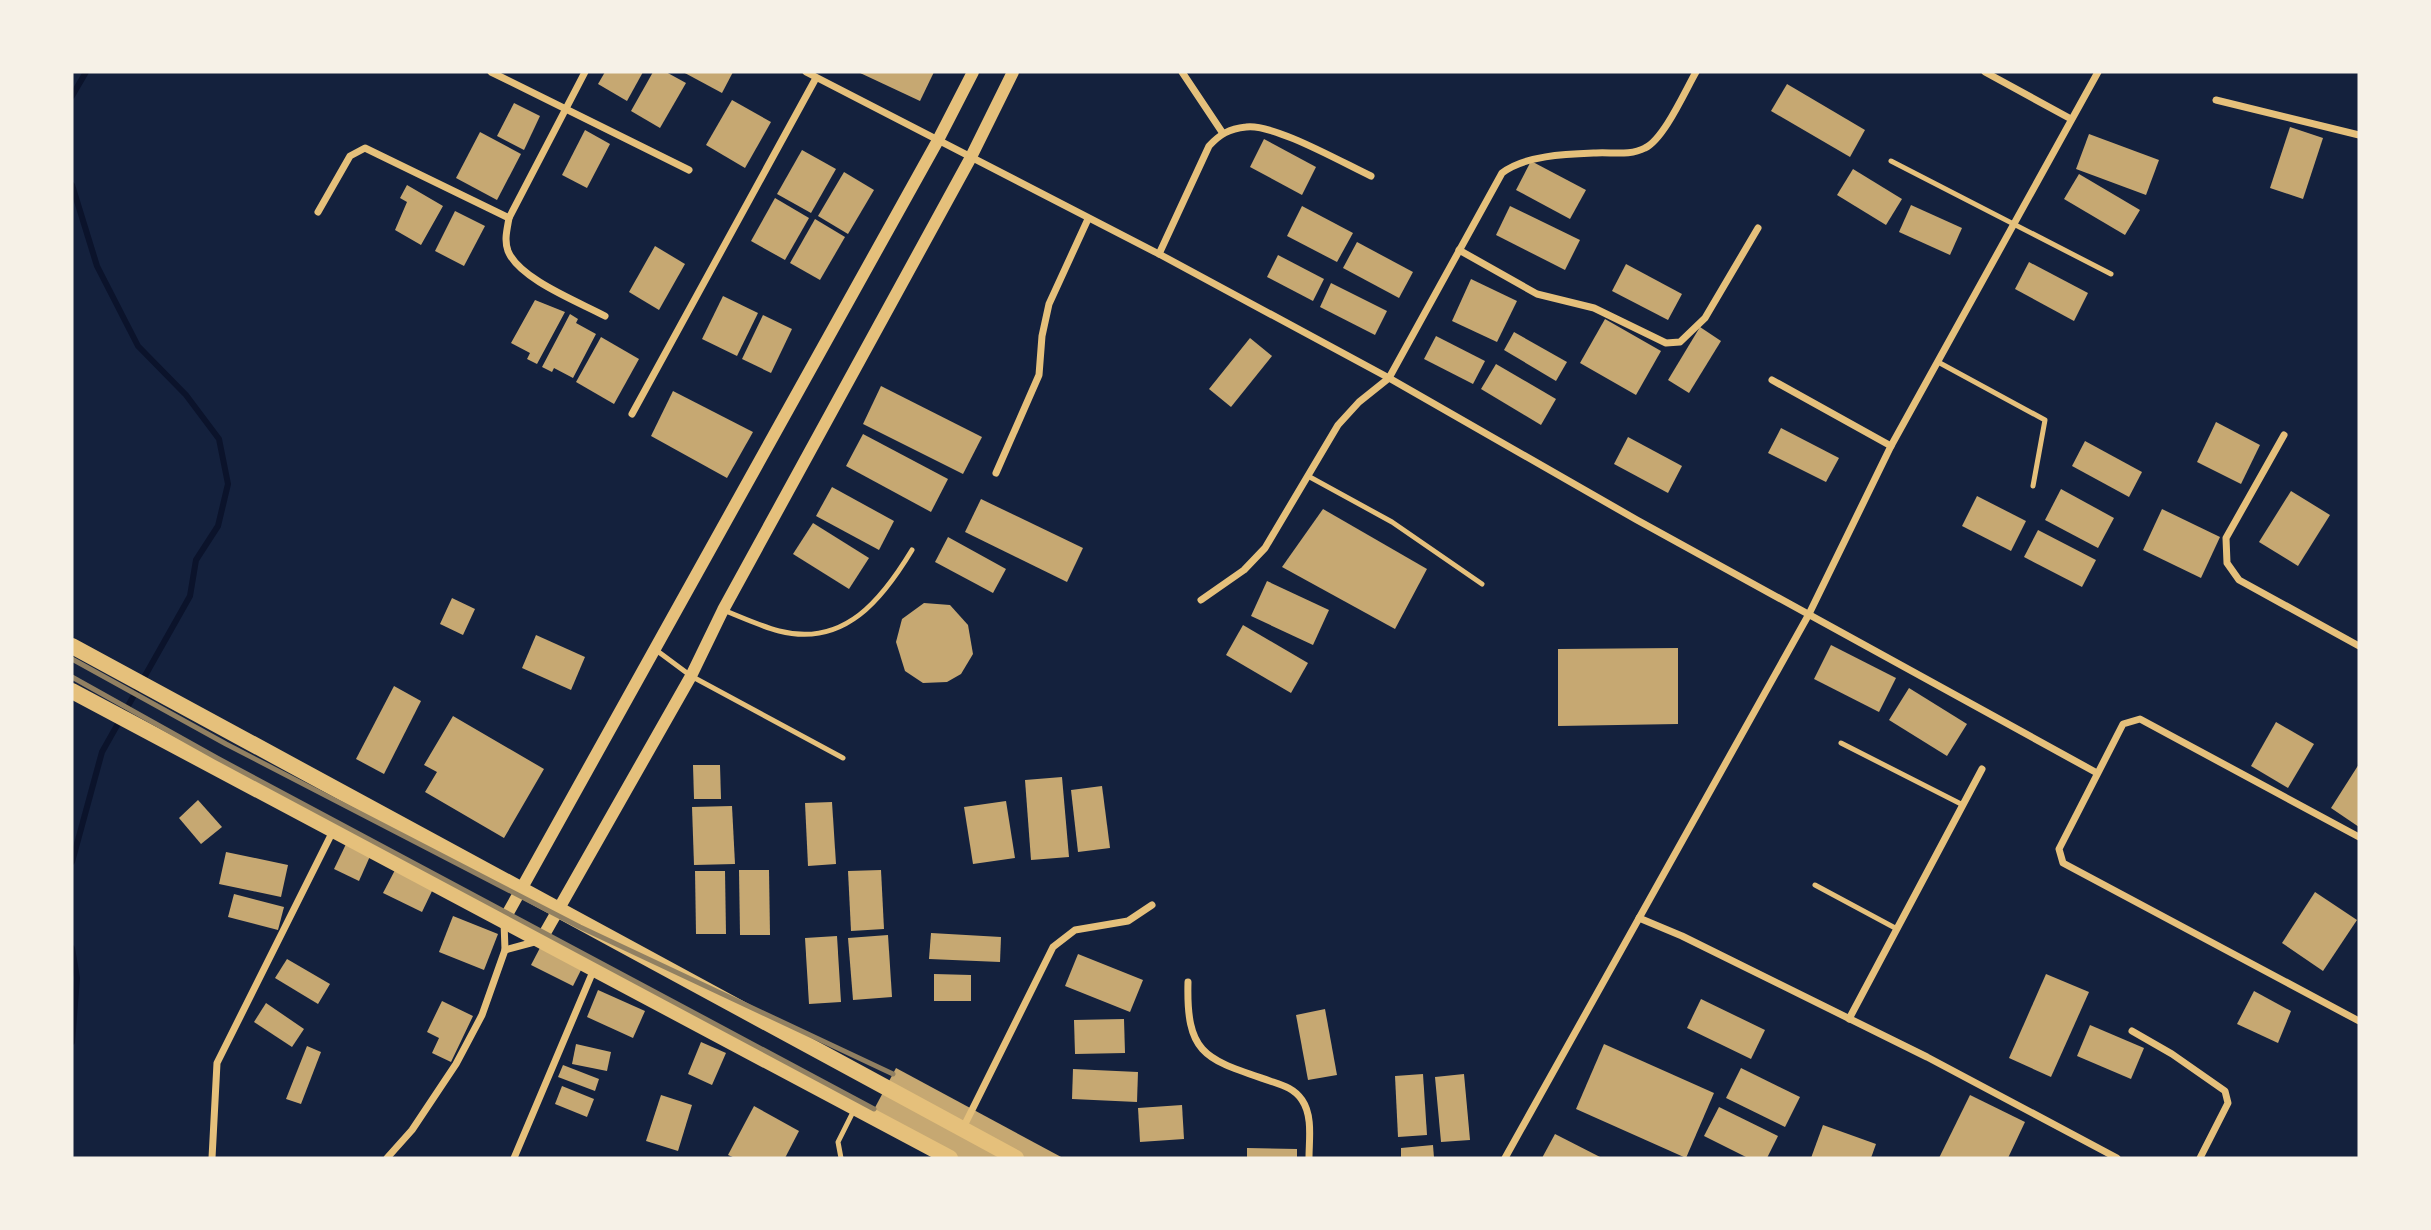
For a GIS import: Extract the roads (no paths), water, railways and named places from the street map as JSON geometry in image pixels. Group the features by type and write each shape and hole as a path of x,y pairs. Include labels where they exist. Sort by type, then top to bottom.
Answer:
{"main road":[{"path":"72,646 1016,1158"},
{"path":"72,691 950,1158"}],"street":[{"path":"492,72 689,170"},
{"path":"585,72 509,218 505,238 509,253 520,267 605,316"},
{"path":"806,72 1158,254 1389,379 2097,773"},
{"path":"387,1158 412,1130 456,1064 482,1015 505,950 504,920 937,142 973,72"},
{"path":"505,950 541,940 559,909 691,676 723,610 970,159 1013,72"},
{"path":"1182,72 1222,132"},
{"path":"1200,600 1244,570 1265,548 1338,425 1359,402 1389,379 1502,173 1512,165 1646,148 1658,138 1696,72"},
{"path":"1985,72 2071,119"},
{"path":"1505,1158 1810,614 1891,446 2098,72"},
{"path":"632,414 816,78"},
{"path":"2216,100 2359,135"},
{"path":"1158,254 1209,146 1222,132 1248,126 1276,132 1371,176"},
{"path":"318,212 350,156 365,148 509,218"},
{"path":"996,473 1039,374 1042,335 1049,304 1088,219"},
{"path":"1459,250 1537,293 1594,308 1666,343 1680,342 1705,318 1758,228"},
{"path":"1772,380 1891,446"},
{"path":"2284,435 2226,538 2227,563 2239,580 2359,644"},
{"path":"2359,837 2140,719 2123,724 2059,849 2063,863 2359,1021"},
{"path":"1849,1019 1982,769"},
{"path":"212,1158 217,1063 334,829"},
{"path":"962,1129 1053,947 1074,930 1128,921 1152,905"},
{"path":"1639,918 1682,936 1849,1019 2117,1158"},
{"path":"514,1158 594,968"},
{"path":"1188,982 1187,1015 1193,1038 1205,1053 1220,1064 1293,1089 1307,1112 1309,1158"},
{"path":"2132,1031 2172,1054 2225,1091 2228,1103 2200,1158"}],"lane":[{"path":"1891,161 2111,274"},
{"path":"1938,362 2045,420 2034,486"},
{"path":"1308,477 1392,522 1482,584"},
{"path":"723,610 780,632 812,633 836,629 874,605 912,550"},
{"path":"656,650 691,676 843,758"},
{"path":"1841,743 1963,805"},
{"path":"1815,885 1897,929"},
{"path":"841,1158 838,1142 855,1108"}],"waterway":[{"path":"72,96 86,72"},
{"path":"72,185 97,266 138,346 186,395 219,439 228,484 218,526 196,560 190,596 102,752 72,862"},
{"path":"72,948 77,978 72,1042"}],"railway":[{"path":"72,659 226,744 580,927 893,1074"},
{"path":"72,677 217,758 874,1109"}]}
